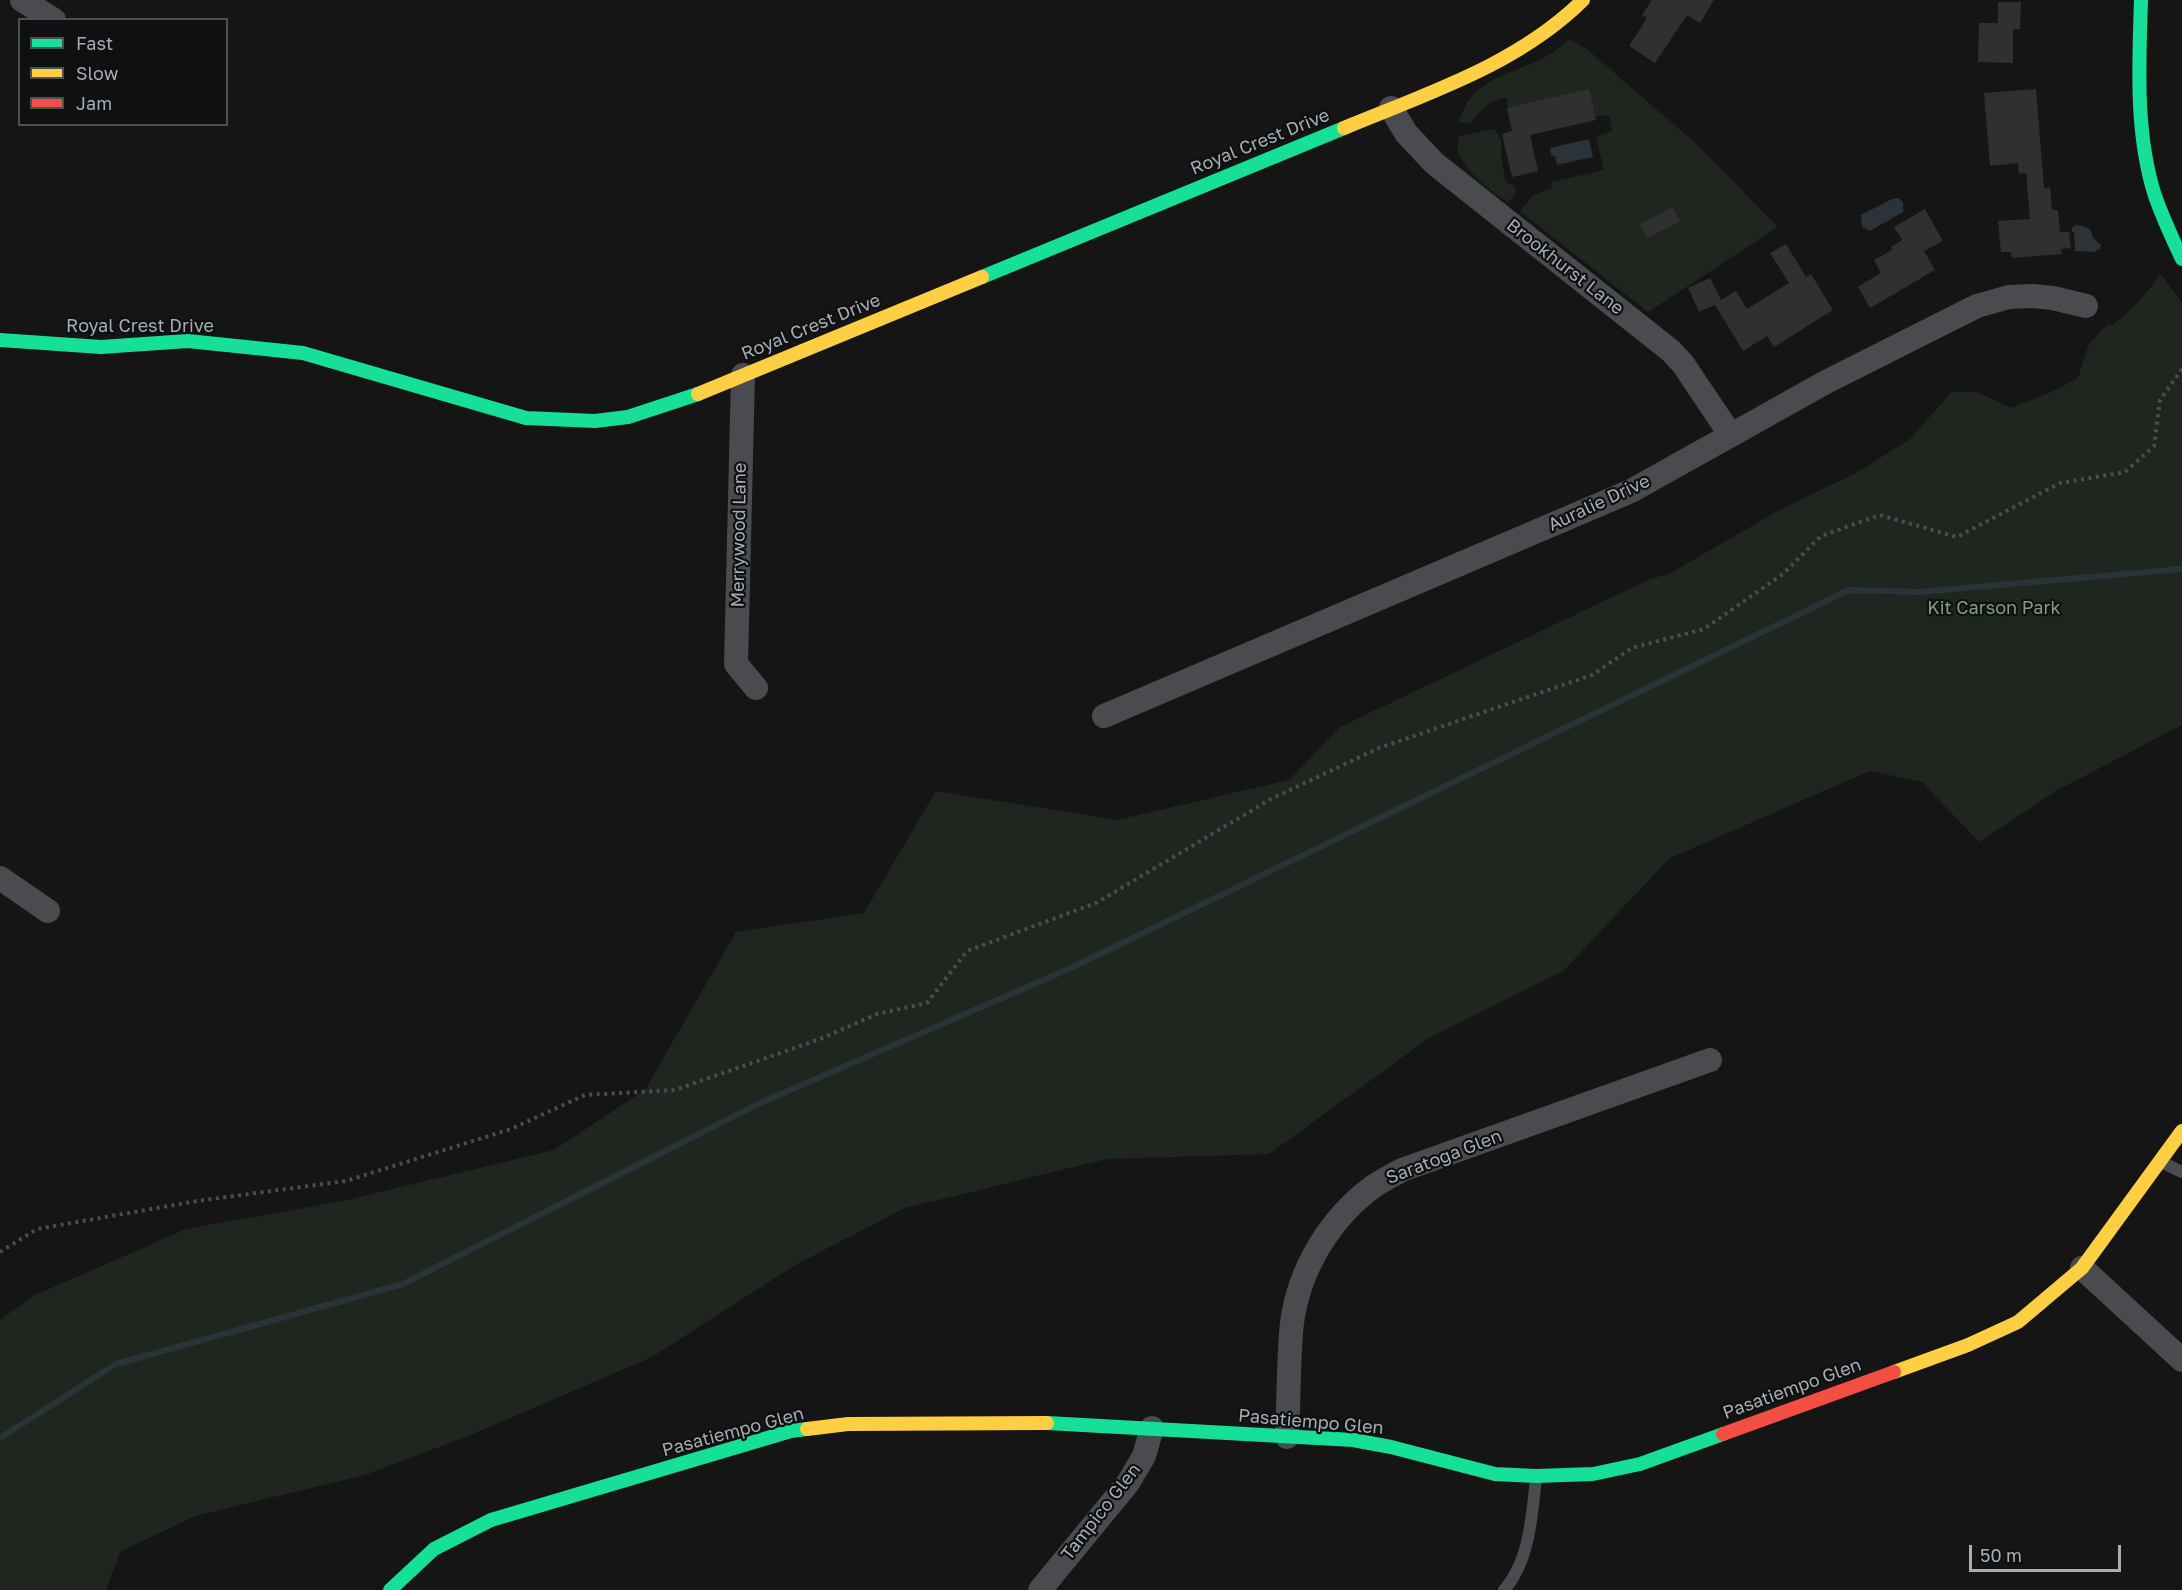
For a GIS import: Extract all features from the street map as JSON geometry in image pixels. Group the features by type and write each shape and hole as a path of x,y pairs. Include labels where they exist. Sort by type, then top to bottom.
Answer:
{"street":[{"path":"22,0 51,18"},
{"name":"Royal Crest Drive","path":"0,340 101,347 188,341 303,353 526,418 595,421 628,417 681,401 1391,108 1492,64 1551,31 1583,0"},
{"path":"2141,0 2139,107 2145,156 2159,210 2182,259"},
{"name":"Brookhurst Lane","path":"1391,108 1406,133 1434,163 1671,351 1683,364 1730,434"},
{"name":"Auralie Drive","path":"1104,716 1631,491 1826,382 1977,306 2009,297 2033,296 2086,306"},
{"name":"Merrywood Lane","path":"742,375 736,664 756,688"},
{"path":"0,878 48,911"},
{"name":"Saratoga Glen","path":"1287,1437 1292,1323 1298,1293 1320,1243 1333,1224 1374,1186 1402,1170 1710,1060"},
{"name":"Pasatiempo Glen","path":"390,1590 434,1549 491,1520 791,1431 848,1424 1032,1422 1353,1440 1391,1447 1495,1474 1536,1476 1593,1474 1640,1464 1968,1345 2018,1322 2082,1268 2182,1131"},
{"path":"2082,1268 2182,1360"},
{"name":"Tampico Glen","path":"1040,1590 1128,1482 1144,1456 1152,1428"}],"lane":[{"path":"2160,1161 2182,1172"},
{"path":"1504,1590 1512,1581 1530,1534 1536,1476"}],"path":[{"path":"0,1252 37,1229 197,1201 346,1180 511,1129 585,1095 675,1090 820,1039 877,1014 927,1003 967,951 1096,903 1271,799 1379,748 1592,675 1632,648 1704,629 1783,574 1821,536 1880,514 1957,537 2060,483 2125,472 2154,446 2160,400 2182,369"}],"green space":[{"path":"1570,39 1588,50 1694,142 1778,227 1648,312 1520,211 1532,196 1552,188 1551,182 1604,170 1596,136 1612,129 1607,115 1594,117 1508,110 1507,98 1490,103 1471,123 1459,122 1473,95 1483,86 1550,54"},
{"path":"1495,130 1501,140 1501,158 1506,182 1515,186 1515,194 1508,202 1473,174 1460,155 1457,145 1459,136"},
{"name":"Kit Carson Park","path":"2161,274 2182,303 2182,725 2054,792 1979,842 1922,782 1870,771 1670,858 1563,971 1429,1038 1269,1154 1107,1159 905,1208 797,1264 652,1357 473,1434 365,1475 195,1516 120,1552 106,1590 0,1590 0,1320 33,1296 186,1229 343,1201 554,1150 645,1090 736,932 864,913 936,791 1117,820 1289,780 1340,727 1650,579 1669,574 1776,512 1858,472 1910,439 1952,392 1977,392 2011,408 2049,393 2078,378 2089,344 2108,324 2113,325 2137,304"}],"shaded area":[{"path":"1589,139 1593,157 1557,165 1555,156 1551,155 1550,148"},
{"path":"1898,198 1903,202 1903,212 1870,231 1862,227 1861,215"},
{"path":"2075,225 2090,229 2093,238 2101,245 2100,249 2094,252 2075,251 2072,228"}],"building":[{"path":"1652,0 1714,0 1700,23 1687,15 1655,63 1629,46 1647,18 1642,15"},
{"path":"1998,2 2021,2 2020,29 2013,29 2013,63 1978,62 1979,23 1998,23"},
{"path":"1589,89 1596,120 1530,135 1538,171 1512,177 1502,134 1512,131 1507,108"},
{"path":"2036,89 2044,188 2050,187 2052,210 2058,210 2060,232 2069,232 2071,248 2061,249 2062,254 2012,258 2011,252 2001,252 1998,221 2030,219 2026,173 2019,174 2018,163 1990,166 1984,93"},
{"path":"1672,207 1680,221 1648,238 1640,224"},
{"path":"1925,209 1943,241 1924,251 1935,270 1870,308 1858,287 1881,273 1874,260 1892,250 1891,247 1902,240 1894,227"},
{"path":"1786,244 1806,277 1811,274 1833,310 1774,347 1767,336 1743,351 1715,305 1699,312 1688,288 1710,278 1721,300 1736,291 1747,309 1789,283 1770,253"}],"waterway":[{"path":"0,1438 116,1364 403,1284 758,1104 1071,968 1849,590 1919,592 2182,569"}],"traffic: fast":[{"path":"2141,0 2140,99 2144,148 2155,196 2182,259"},
{"path":"982,277 1344,128"},
{"path":"0,340 101,347 188,341 303,353 526,418 595,421 628,417 698,394"},
{"path":"1047,1423 1353,1440 1391,1447 1495,1474 1536,1476 1593,1474 1640,1464 1723,1434"},
{"path":"390,1590 434,1549 491,1520 791,1431 807,1429"}],"traffic: slow":[{"path":"1344,128 1439,89 1501,60 1557,23 1583,0"},
{"path":"698,394 982,277"},
{"path":"1894,1372 1968,1345 2018,1322 2082,1268 2182,1131"},
{"path":"807,1429 848,1424 1047,1423"}],"traffic: jam":[{"path":"1723,1434 1894,1372"}]}
